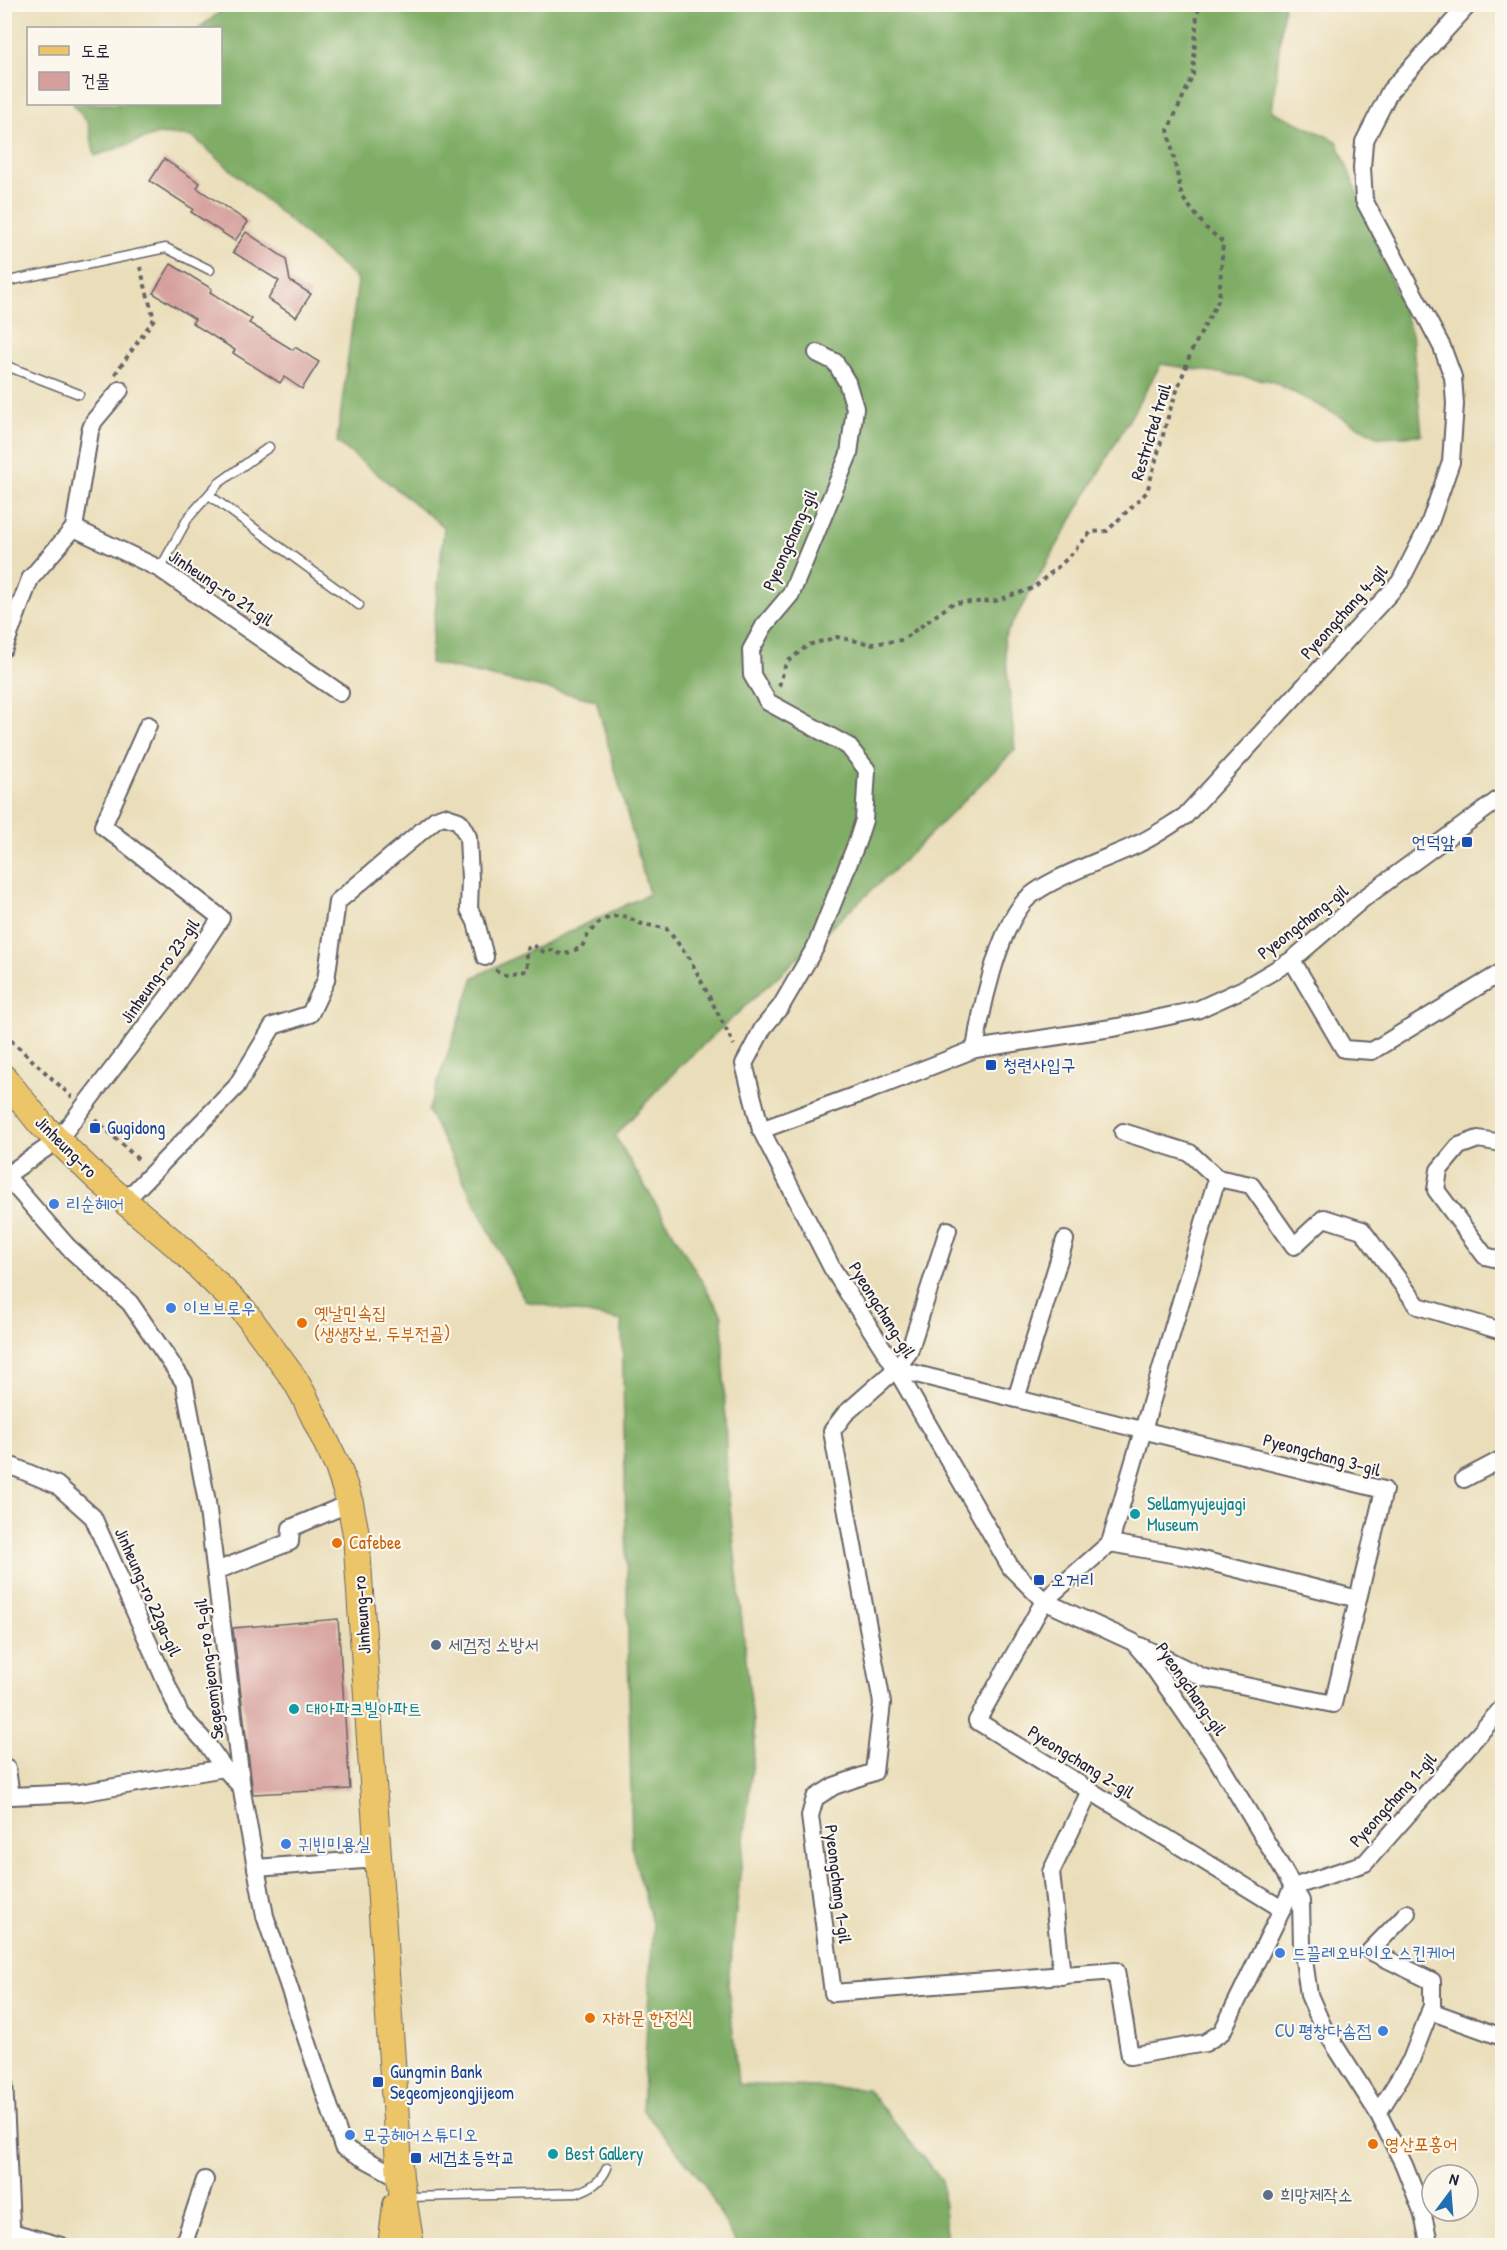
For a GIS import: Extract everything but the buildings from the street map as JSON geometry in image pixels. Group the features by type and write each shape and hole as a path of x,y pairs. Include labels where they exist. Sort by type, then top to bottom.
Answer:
{"main road":[{"name":"Jinheung-ro","path":"4,1078 41,1124 124,1202 181,1249 244,1311 299,1388 338,1467 351,1503 356,1534 391,2034 411,2246"},
{"path":"391,2246 404,2187"},
{"path":"404,2187 431,2246"}],"street":[{"name":"Pyeongchang 4-gil","path":"975,1049 979,1022 996,959 1010,925 1024,902 1041,887 1141,843 1185,816 1400,582 1429,525 1452,462 1455,404 1453,377 1442,346 1364,200 1362,168 1364,142 1390,91 1469,4"},
{"name":"Pyeongchang-gil","path":"817,353 835,362 847,382 855,408 849,454 790,594 764,626 751,650 752,675 768,702 848,746 867,770 864,820 816,945 781,1006 763,1028 744,1064 761,1130 832,1268 896,1369 1011,1568 1044,1601 1133,1642 1147,1658 1216,1758 1301,1901 1302,1946 1309,1995 1323,2027 1378,2113 1404,2165 1422,2211 1430,2246"},
{"path":"4,648 30,579 74,528 90,431 114,387"},
{"name":"Jinheung-ro 21-gil","path":"74,528 160,569 340,693"},
{"name":"Jinheung-ro 23-gil","path":"58,1140 171,993 222,918 103,826 148,725"},
{"name":"Pyeongchang-gil","path":"761,1130 975,1049 1119,1027 1197,1010 1243,989 1292,960 1363,899 1503,797"},
{"path":"124,1202 236,1087 273,1026 310,1014 326,980 337,902 436,819 444,816 459,821 468,837 469,909 476,922 485,957"},
{"path":"1292,960 1344,1049 1372,1051 1503,972"},
{"path":"1123,1132 1190,1153 1217,1178 1251,1185 1294,1246 1324,1218 1362,1230 1419,1306 1503,1331"},
{"path":"1503,1143 1478,1139 1459,1146 1439,1170 1436,1190 1485,1256 1503,1260"},
{"path":"5,1177 58,1140"},
{"name":"Segeomjeong-ro 9-gil","path":"5,1177 68,1247 130,1303 184,1383 207,1502 242,1788 265,1916 343,2147 404,2187"},
{"path":"1044,1601 1110,1543 1217,1178"},
{"path":"896,1369 909,1352 948,1230"},
{"path":"1016,1399 1065,1240"},
{"name":"Pyeongchang 3-gil","path":"896,1369 1384,1490 1333,1704 1202,1677 1133,1642"},
{"name":"Pyeongchang 1-gil","path":"896,1369 844,1414 832,1431 882,1703 874,1772 834,1786 815,1798 810,1816 833,1993 1116,1971 1130,2056 1205,2043 1222,2032 1293,1887 1365,1863 1503,1708"},
{"path":"1464,1479 1503,1459"},
{"name":"Jinheung-ro 22ga-gil","path":"4,1466 14,1467 57,1485 93,1517 180,1714 242,1788"},
{"path":"216,1571 290,1542 291,1528 351,1503"},
{"path":"1110,1543 1194,1558 1358,1599"},
{"name":"Pyeongchang 2-gil","path":"1044,1601 977,1721 1282,1909"},
{"path":"4,1768 7,1769 11,1796 80,1793 224,1768"},
{"path":"1062,1976 1051,1872 1090,1791"},
{"path":"256,1868 377,1859"},
{"path":"1378,2113 1411,2060 1430,2011 1432,1981 1370,1951 1407,1913"},
{"path":"1430,2011 1503,2037"},
{"path":"4,2081 10,2236 61,2246"},
{"path":"183,2246 205,2181"}],"lane":[{"path":"4,282 166,249 210,270"},
{"path":"4,365 79,394"},
{"path":"160,569 188,518 219,483 269,447"},
{"path":"209,495 359,605"},
{"path":"404,2187 576,2193 589,2189 603,2179 608,2168"}],"path":[{"name":"Restricted trail","path":"790,715 777,691 786,663 808,645 837,637 871,644 902,640 953,603 995,601 1033,588 1067,559 1091,532 1107,531 1147,492 1170,410 1191,352 1219,299 1222,243 1206,228 1182,197 1168,130 1192,75 1197,14 1201,4"},
{"path":"114,387 154,319 137,254"},
{"path":"485,957 497,971 505,974 525,971 527,962 525,950 528,947 532,945 544,952 552,950 563,955 582,947 586,936 599,922 610,917 625,917 667,929 690,959 744,1064"}],"green space":[{"path":"224,5 1284,5 1272,111 1337,141 1412,334 1422,435 1379,437 1272,381 1161,364 1004,638 1015,750 897,867 681,1065 615,1136 722,1315 727,1481 755,1742 728,1983 738,2084 867,2089 942,2181 947,2245 737,2245 703,2182 642,2109 653,1926 632,1850 622,1321 525,1301 428,1111 474,977 649,894 596,700 430,663 444,527 337,442 358,280 193,137 158,134 95,156 88,123 74,105 222,105 222,27 200,27 224,9"}],"place":[{"name":"언덕앞","path":"1467,842"},
{"name":"청련사입구","path":"991,1065"},
{"name":"Gugidong","path":"95,1128"},
{"name":"리순헤어","path":"54,1204"},
{"name":"이브브로우","path":"171,1308"},
{"name":"옛날민속집 (생생장보, 두부전골)","path":"302,1323"},
{"name":"Sellamyujeujagi Museum","path":"1135,1514"},
{"name":"Cafebee","path":"337,1543"},
{"name":"오거리","path":"1039,1580"},
{"name":"세검정 소방서","path":"436,1645"},
{"name":"대아파크빌아파트","path":"294,1709"},
{"name":"귀빈미용실","path":"286,1844"},
{"name":"드끌레오바이오 스킨케어","path":"1280,1953"},
{"name":"자하문 한정식","path":"590,2018"},
{"name":"CU 평창다솜점","path":"1383,2031"},
{"name":"Gungmin Bank Segeomjeongjijeom","path":"378,2082"},
{"name":"모궁헤어스튜디오","path":"350,2135"},
{"name":"영산포홍어","path":"1373,2144"},
{"name":"Best Gallery","path":"553,2154"},
{"name":"세검초등학교","path":"416,2158"},
{"name":"희망제작소","path":"1268,2195"}]}
